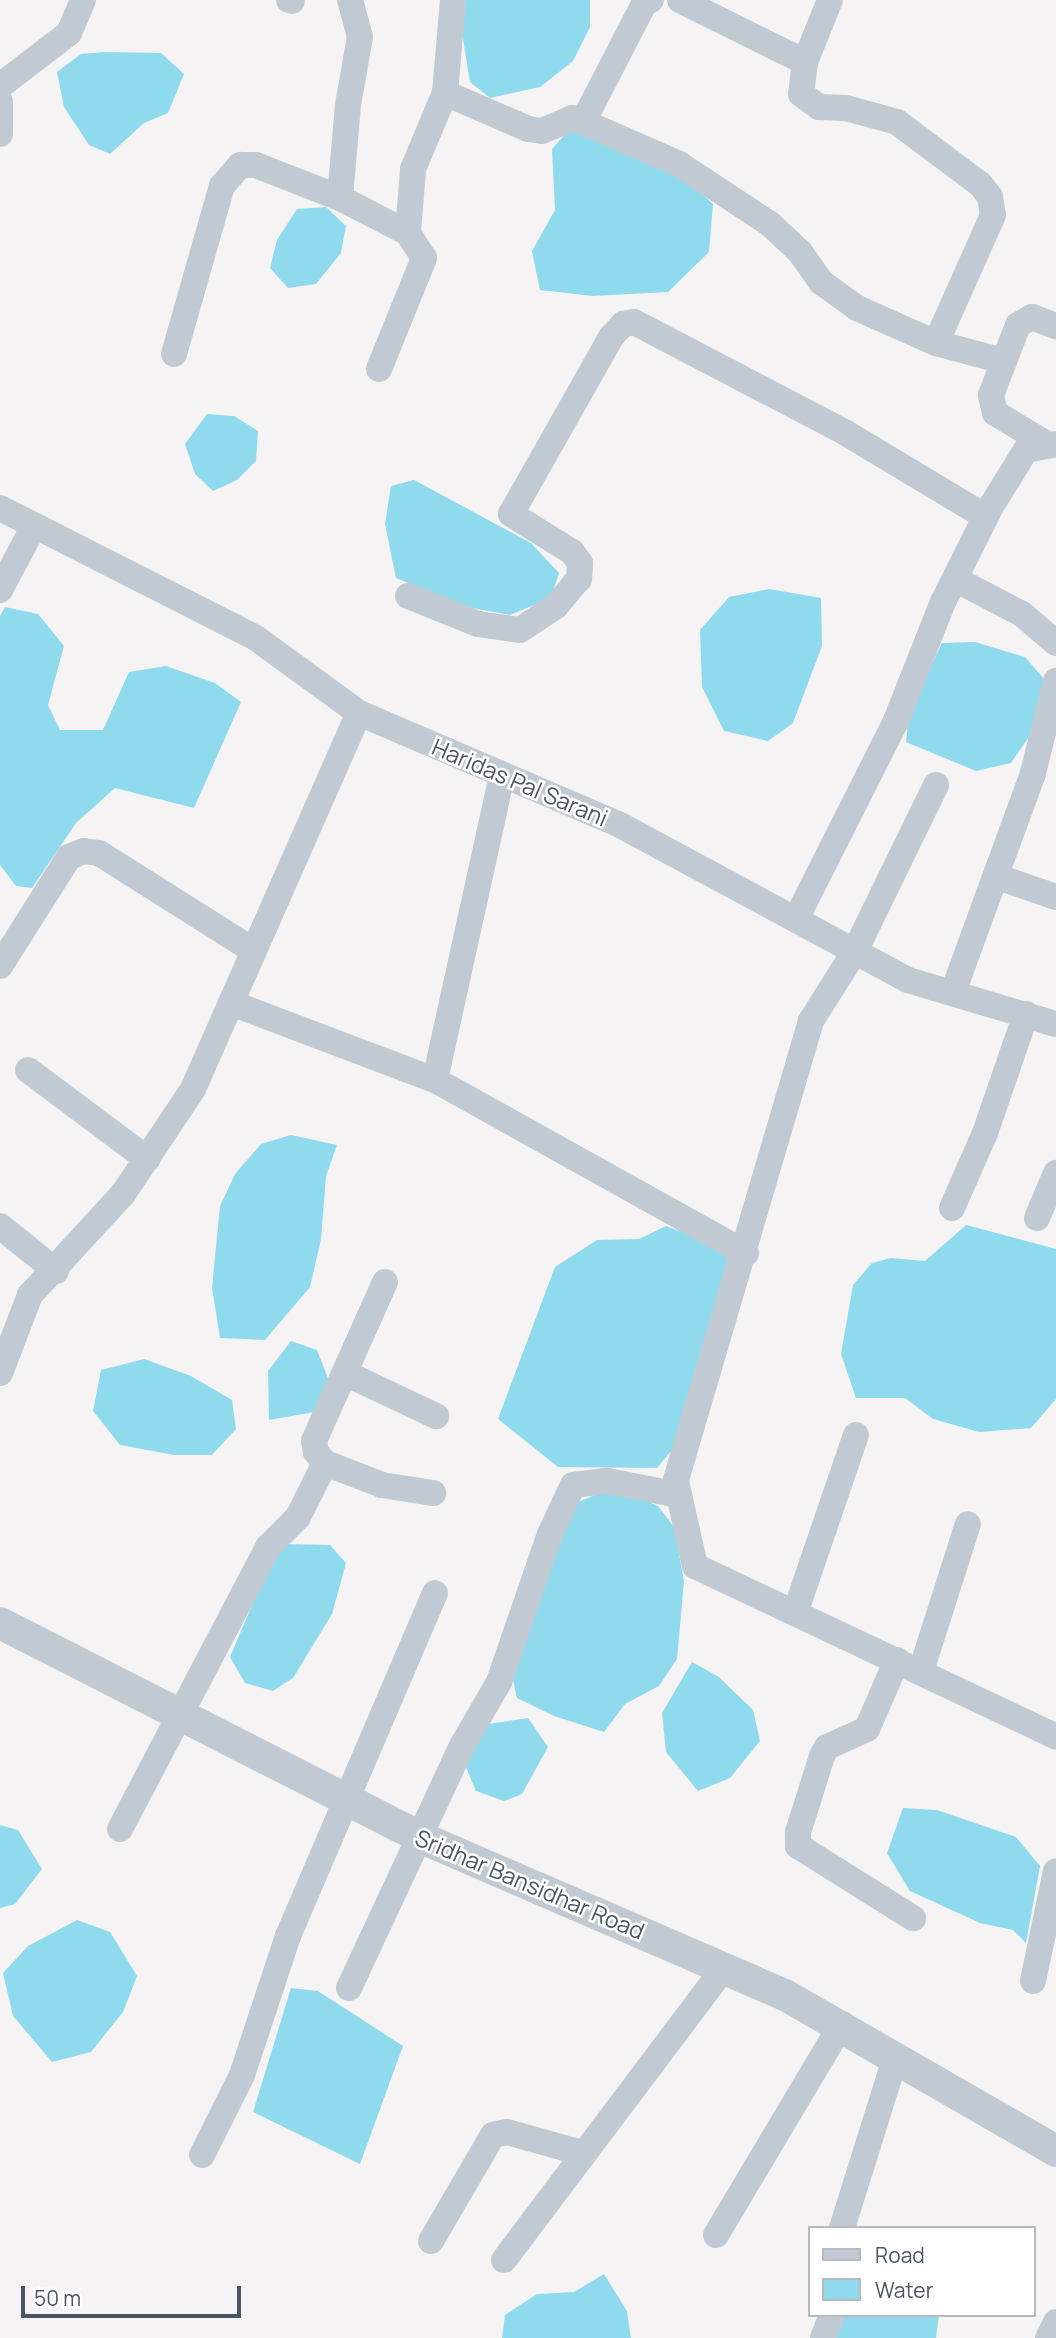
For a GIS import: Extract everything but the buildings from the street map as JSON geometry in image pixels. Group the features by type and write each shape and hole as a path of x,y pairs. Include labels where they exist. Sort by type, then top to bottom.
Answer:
{"street":[{"path":"0,86 69,33 83,0"},
{"path":"340,198 348,105 360,37 351,0"},
{"path":"408,233 413,169 444,93 453,0"},
{"path":"583,122 645,4 651,0"},
{"path":"680,0 805,62"},
{"path":"830,0 805,62 801,94 819,107 846,108 897,122 980,184 989,197 993,215 936,343"},
{"path":"444,93 528,129 542,131 572,118 679,164 770,224 800,252 821,282 857,308 936,343 1003,361"},
{"path":"0,103 0,134"},
{"path":"174,354 222,186 240,165 256,165 340,198 408,233 424,258 379,369"},
{"path":"1051,443 995,414 991,395 1003,361 1024,319 1032,317 1056,326"},
{"path":"408,596 478,624 520,629 556,606 579,579 580,563 572,551 512,514 611,337 623,324 634,322 846,433 986,517"},
{"path":"796,919 895,723 955,579 986,517 1026,450 1051,443"},
{"name":"Haridas Pal Sarani","path":"0,509 33,528 256,638 359,713 620,825 908,980 1056,1024"},
{"path":"0,590 33,528"},
{"path":"955,579 1022,614 1056,643"},
{"path":"953,992 1049,742 1056,681"},
{"path":"0,1373 30,1295 56,1271 123,1194 193,1089 359,713"},
{"path":"435,1080 502,775"},
{"path":"936,785 855,950 811,1021 746,1253 676,1481 695,1566 1056,1737"},
{"path":"0,966 69,857 84,851 100,853 254,950"},
{"path":"998,877 1056,897"},
{"path":"231,1003 435,1080 746,1253"},
{"path":"952,1208 985,1133 1026,1014"},
{"path":"29,1070 146,1159"},
{"path":"1037,1218 1056,1173"},
{"path":"0,1226 56,1271"},
{"path":"385,1282 314,1441 325,1463 382,1485 433,1493"},
{"path":"345,1373 436,1416"},
{"path":"795,1613 856,1435"},
{"path":"120,1829 178,1712 268,1547 298,1517 325,1463"},
{"path":"349,1988 422,1838 463,1744 499,1682 550,1534 573,1485 608,1481 679,1495"},
{"path":"921,1671 968,1524"},
{"path":"202,2155 242,2075 288,1936 435,1593"},
{"name":"Sridhar Bansidhar Road","path":"0,1623 422,1838 724,1967 842,2024 1056,2151"},
{"path":"897,1660 867,1730 827,1746 798,1832 798,1846 913,1918"},
{"path":"1033,1981 1056,1871"},
{"path":"504,2260 724,1967"},
{"path":"716,2235 842,2024"},
{"path":"843,2226 896,2056"},
{"path":"431,2241 493,2135 507,2132 582,2153"},
{"path":"822,2338 831,2317"},
{"path":"1048,2338 1056,2322"}],"water":[{"path":"466,0 590,0 590,27 573,61 540,87 490,98 470,82 462,33"},
{"path":"161,53 184,74 168,113 144,123 110,154 89,145 64,107 57,72 81,54"},
{"path":"570,129 675,169 713,204 709,252 668,292 593,296 540,290 532,251 555,210 552,149"},
{"path":"326,207 346,226 341,253 316,284 288,288 270,268 277,240 297,209"},
{"path":"207,414 234,416 258,431 256,461 237,480 213,491 195,474 185,444"},
{"path":"414,480 531,543 559,573 551,598 510,615 467,607 396,578 385,524 391,486"},
{"path":"769,589 821,598 822,646 793,723 768,741 724,731 702,687 700,630 729,597"},
{"path":"5,607 38,614 64,646 48,705 60,730 103,730 129,672 166,666 215,683 241,702 194,808 115,788 76,823 32,888 16,886 0,865 0,616"},
{"path":"975,642 1025,657 1044,679 1033,731 1011,763 976,771 906,742 909,712 942,643"},
{"path":"291,1135 337,1145 326,1176 321,1239 310,1287 265,1340 220,1338 212,1288 220,1206 235,1174 261,1144"},
{"path":"966,1225 1056,1249 1056,1399 1031,1428 979,1432 933,1419 905,1398 856,1398 841,1354 853,1285 872,1263 891,1258 925,1261"},
{"path":"666,1226 707,1241 730,1259 677,1444 657,1468 558,1467 498,1419 555,1267 597,1240 639,1239"},
{"path":"291,1341 317,1350 329,1381 320,1411 269,1420 268,1371"},
{"path":"144,1359 191,1376 232,1400 236,1429 212,1455 174,1455 120,1445 93,1411 101,1370"},
{"path":"602,1492 629,1493 658,1506 674,1527 684,1581 677,1659 659,1686 625,1704 604,1732 554,1716 517,1698 510,1667 576,1503"},
{"path":"284,1544 330,1545 346,1563 332,1614 293,1678 273,1691 245,1683 230,1657 264,1577"},
{"path":"692,1662 719,1677 753,1710 760,1741 730,1778 698,1791 666,1752 662,1713"},
{"path":"528,1718 548,1747 522,1794 504,1801 476,1791 465,1765 488,1724"},
{"path":"903,1808 937,1810 1016,1837 1040,1866 1026,1943 1013,1930 980,1923 910,1891 887,1853"},
{"path":"0,1825 18,1830 42,1869 15,1904 0,1908"},
{"path":"77,1920 110,1932 137,1976 123,2012 91,2052 52,2062 13,2016 3,1973 28,1946"},
{"path":"291,1988 318,1991 403,2046 360,2164 253,2112"},
{"path":"604,2274 627,2311 631,2338 502,2338 505,2315 537,2294 574,2292"},
{"path":"838,2317 939,2317 936,2338 830,2338"}]}
